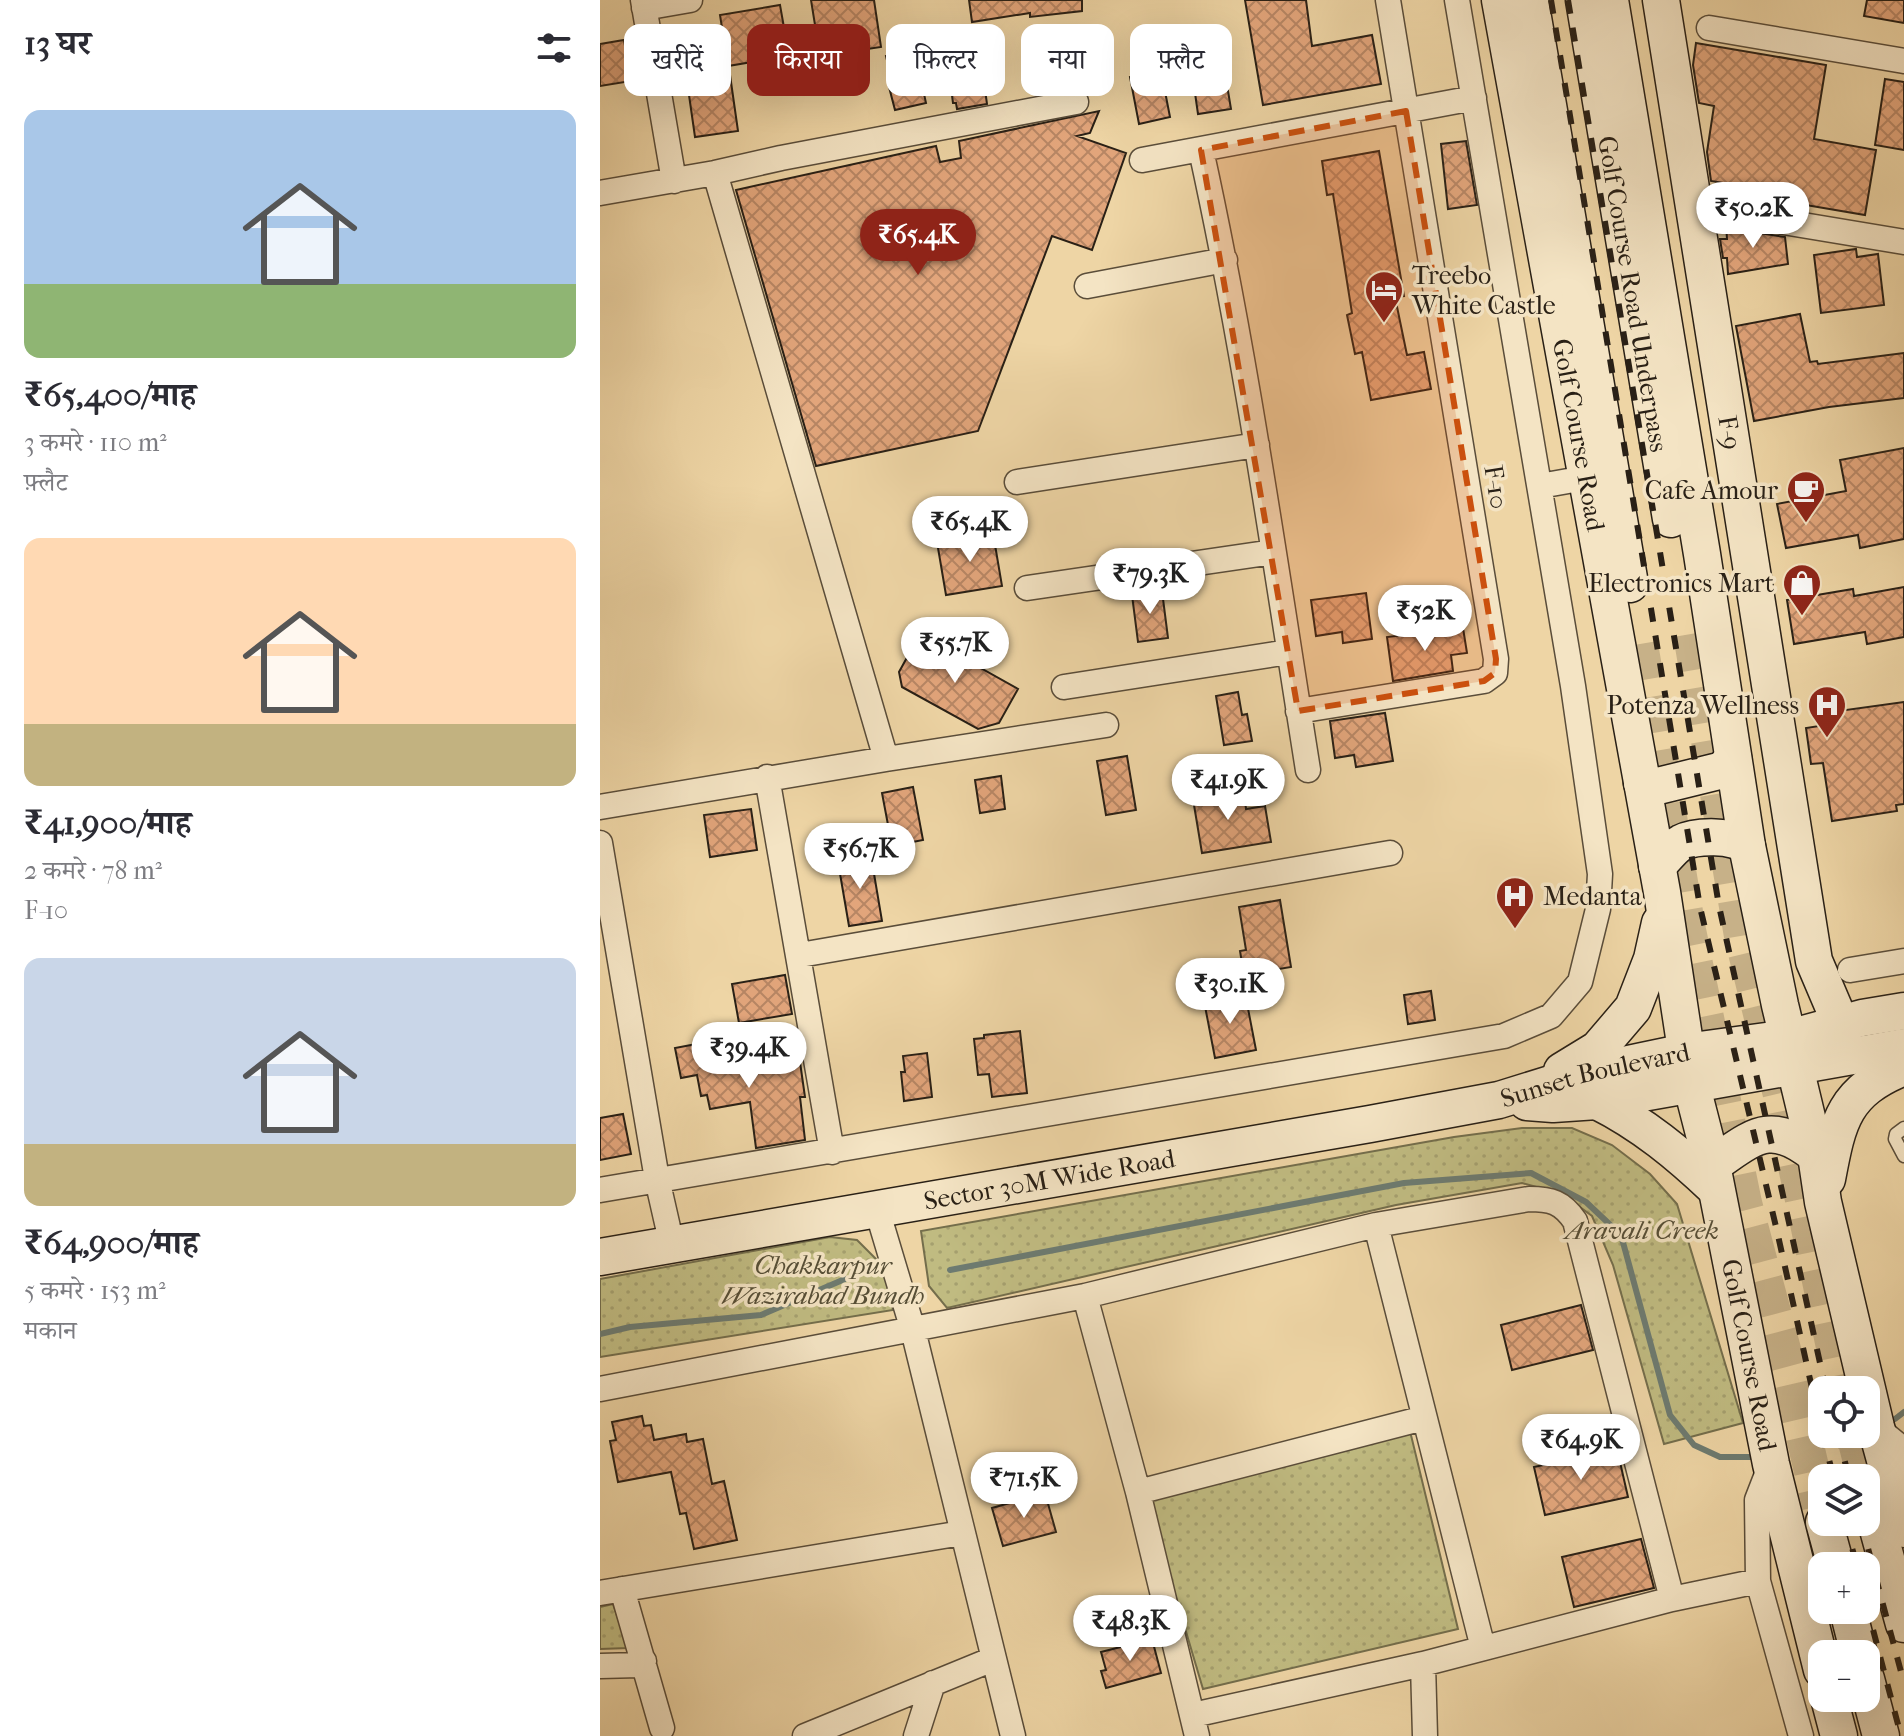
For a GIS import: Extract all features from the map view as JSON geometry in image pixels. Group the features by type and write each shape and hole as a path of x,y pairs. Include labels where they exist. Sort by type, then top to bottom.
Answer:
{"street":[{"path":"674,181 644,4 690,0"},
{"path":"1388,0 1406,111"},
{"path":"600,1190 1504,1036 1551,1016 1580,982 1598,909 1600,874 1573,686 1457,0"},
{"name":"Golf Course Road","path":"1500,0 1660,879 1688,1067 1714,1177 1771,1464 1815,1640"},
{"name":"Golf Course Road Underpass","path":"1530,0 1640,644"},
{"name":"Golf Course Road Underpass","path":"1584,0 1691,634"},
{"path":"1610,0 1747,846 1816,1155 1823,1202 1864,1376"},
{"name":"F-9","path":"1661,0 1814,961 1848,1013"},
{"path":"1709,28 1904,61"},
{"path":"1142,160 1474,98"},
{"path":"600,193 1076,102"},
{"name":"F-10","path":"1298,711 1484,681 1495,673 1496,659 1406,111"},
{"path":"1201,150 1225,260 1257,445 1308,770"},
{"path":"715,173 886,759"},
{"path":"1742,215 1904,242"},
{"path":"1087,286 1225,260"},
{"path":"1017,482 1257,445"},
{"path":"1540,486 1585,478"},
{"path":"1027,588 1273,552"},
{"path":"1064,687 1289,652"},
{"path":"600,807 767,777 1106,725"},
{"path":"1642,783 1658,786 1723,770 1733,758"},
{"path":"767,777 832,1152"},
{"path":"1499,1100 1552,1078 1598,1049 1633,1008 1652,959 1659,928 1660,879 1681,843 1714,837 1742,842 1747,846"},
{"path":"600,843 612,984 672,1245"},
{"path":"800,955 1390,853"},
{"path":"1766,940 1777,960 1802,988 1848,1013"},
{"path":"1850,970 1904,961"},
{"name":"Sunset Boulevard","path":"1792,1051 1848,1013 1904,1011"},
{"name":"Sunset Boulevard","path":"1499,1100 1586,1073 1688,1067 1792,1051 1904,1047"},
{"name":"Sunset Boulevard","path":"1499,1100 1553,1104 1597,1101 1688,1067"},
{"path":"1823,1202 1835,1133 1853,1099 1877,1077 1904,1067"},
{"name":"Sector 30M Wide Road","path":"600,1257 1499,1100"},
{"path":"1597,1101 1630,1118 1714,1177 1749,1139 1778,1134 1797,1140 1816,1155"},
{"path":"600,1389 1085,1296 1376,1225 1529,1199 1549,1199 1564,1206 1575,1221 1672,1599"},
{"path":"877,1210 913,1330 1013,1736"},
{"path":"1376,1225 1483,1648"},
{"path":"1085,1296 1138,1492 1195,1726 1672,1599 1758,1581"},
{"path":"1138,1492 1424,1418"},
{"path":"1880,1430 1904,1450"},
{"path":"1880,1442 1904,1529"},
{"path":"1771,1464 1757,1500 1758,1581 1801,1736"},
{"path":"662,1728 644,1661 611,1591 962,1533"},
{"path":"1880,1535 1904,1624"},
{"path":"805,1736 993,1659"},
{"path":"600,1666 639,1665 644,1661"},
{"path":"1423,1664 1425,1736"},
{"path":"916,1736 933,1683"},
{"path":"1833,1712 1839,1736"},
{"path":"1875,1712 1881,1736"}],"lane":[{"path":"1904,1128 1895,1139 1904,1156"}],"highlighted area":[{"path":"1406,111 1496,659 1495,673 1484,681 1298,711 1201,150"}],"green space":[{"name":"Aravali Creek","path":"1522,1128 1572,1128 1612,1145 1650,1174 1677,1204 1743,1423 1664,1444 1613,1265 1592,1216 1562,1194 1522,1183 1396,1205 947,1308 929,1286 921,1231 1454,1137"},
{"name":"Chakkarpur Wazirabad Bundh","path":"830,1237 857,1240 884,1267 893,1310 600,1357 600,1279"},
{"path":"1410,1431 1458,1629 1203,1689 1147,1500"},
{"path":"613,1604 628,1648 600,1649 600,1607"}],"building":[{"path":"811,0 874,0 881,47 870,49 870,24 815,24"},
{"path":"969,0 1082,0 1082,11 1030,17 1030,13 972,22"},
{"path":"1245,0 1306,0 1312,46 1372,35 1381,84 1263,105"},
{"path":"1867,0 1904,0 1904,23 1864,16"},
{"path":"780,5 783,24 747,24 747,63 731,66 731,24 721,24 720,15"},
{"path":"624,40 624,82 600,86 600,44"},
{"path":"1696,43 1826,65 1814,139 1876,150 1865,215 1742,194 1743,186 1711,181 1707,152 1714,106 1699,103 1693,65"},
{"path":"1885,79 1904,82 1904,150 1875,145"},
{"path":"731,82 738,131 695,137 689,96 731,96"},
{"path":"891,96 924,96 926,103 895,110"},
{"path":"952,96 986,96 987,104 957,109 956,103 953,103"},
{"path":"1134,96 1166,96 1170,117 1139,124"},
{"path":"1195,96 1229,96 1231,109 1198,114"},
{"path":"1099,111 1090,133 1077,136 1126,153 1092,250 1052,236 978,431 816,466 736,190 936,146 940,162 961,158 959,141"},
{"path":"1466,141 1477,205 1448,209 1441,144"},
{"path":"1379,151 1404,296 1395,297 1407,355 1424,352 1431,389 1371,400 1362,352 1355,354 1347,315 1352,313 1333,194 1327,195 1322,161"},
{"path":"1726,224 1740,230 1785,237 1788,264 1728,274 1727,258 1723,258 1720,239 1727,239"},
{"path":"1856,249 1857,257 1878,254 1884,305 1821,313 1814,255"},
{"path":"1800,314 1810,362 1817,361 1818,364 1904,353 1904,398 1829,407 1754,421 1736,326"},
{"path":"1904,448 1904,539 1860,548 1858,535 1786,548 1777,504 1846,491 1840,460"},
{"path":"993,533 1002,586 946,595 937,542"},
{"path":"1904,587 1904,637 1867,644 1865,632 1794,644 1787,600 1853,589 1854,596"},
{"path":"1162,591 1168,638 1138,642 1132,595"},
{"path":"1366,593 1372,639 1343,643 1342,632 1316,636 1311,600"},
{"path":"1463,628 1467,653 1451,655 1453,671 1393,681 1387,637"},
{"path":"920,634 1018,689 999,723 978,729 902,687 899,672"},
{"path":"1238,692 1242,715 1247,714 1252,741 1224,745 1216,696"},
{"path":"1904,702 1904,804 1896,805 1897,811 1832,821 1823,763 1811,764 1806,728 1826,725 1824,713"},
{"path":"1385,713 1393,761 1356,767 1354,755 1335,758 1330,721"},
{"path":"1127,756 1136,810 1106,815 1097,761"},
{"path":"1001,776 1005,809 980,813 975,780"},
{"path":"913,787 923,840 892,846 882,793"},
{"path":"1214,789 1215,792 1231,789 1233,803 1245,801 1246,809 1265,806 1271,842 1202,853 1192,793"},
{"path":"751,809 757,850 710,857 704,815"},
{"path":"871,856 882,921 849,926 838,862"},
{"path":"1280,900 1291,967 1244,975 1240,951 1246,950 1239,907"},
{"path":"785,975 792,1014 739,1023 732,984"},
{"path":"1431,991 1435,1020 1408,1024 1404,995"},
{"path":"1245,993 1256,1050 1215,1058 1204,1001"},
{"path":"1020,1031 1027,1093 992,1097 989,1074 978,1075 974,1039"},
{"path":"728,1038 735,1072 800,1062 805,1097 800,1097 805,1140 756,1148 750,1102 710,1109 707,1095 701,1096 697,1075 681,1078 675,1048"},
{"path":"927,1053 932,1097 904,1101 903,1056"},
{"path":"623,1114 631,1154 600,1160 600,1118"},
{"path":"1581,1305 1593,1350 1512,1370 1501,1325"},
{"path":"642,1416 644,1426 651,1425 654,1440 686,1434 687,1442 703,1439 712,1484 724,1481 737,1540 694,1549 686,1513 680,1514 671,1472 618,1482 610,1441 616,1440 612,1422"},
{"path":"1617,1449 1628,1497 1545,1515 1534,1467"},
{"path":"1045,1493 1056,1532 1003,1546 992,1508"},
{"path":"1641,1539 1654,1588 1574,1607 1562,1557"},
{"path":"1152,1639 1161,1673 1106,1688 1101,1671 1106,1670 1101,1652"}],"waterway":[{"path":"950,1270 1404,1183 1531,1173 1586,1202 1621,1235 1670,1415 1694,1445 1720,1457 1759,1457"},
{"path":"600,1334 630,1327 761,1315 845,1279"},
{"path":"1895,1419 1904,1412"}],"tunnel":[{"path":"1691,634 1742,936 1781,1095 1840,1376"},
{"path":"1640,644 1688,930 1744,1203 1810,1464"},
{"path":"1858,1448 1862,1464"}],"railway":[{"path":"1551,0 1700,907 1809,1376"},
{"path":"1568,0 1719,906 1823,1376"},
{"path":"1826,1448 1830,1464"},
{"path":"1842,1448 1846,1464"},
{"path":"1849,1536 1853,1552"},
{"path":"1865,1536 1904,1683"},
{"path":"1872,1624 1901,1736"}],"place":[{"name":"Treebo White Castle","path":"1384,324"},
{"name":"Cafe Amour","path":"1806,524"},
{"name":"Electronics Mart","path":"1802,617"},
{"name":"Potenza Wellness","path":"1827,739"},
{"name":"Medanta","path":"1515,930"}]}
